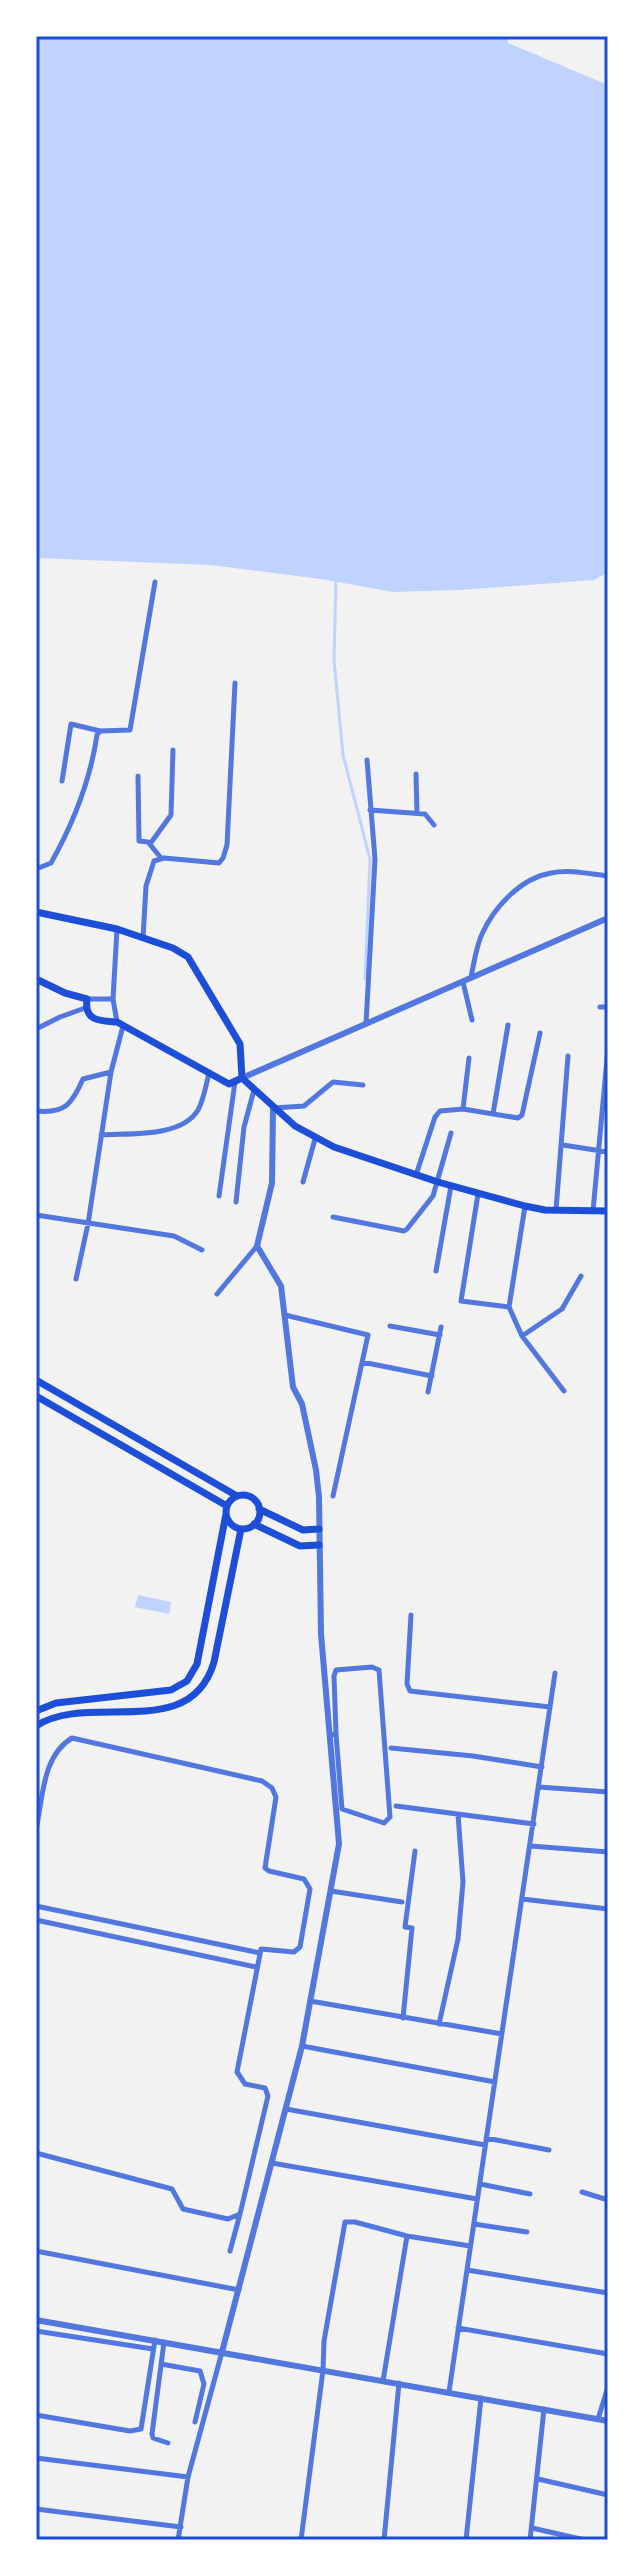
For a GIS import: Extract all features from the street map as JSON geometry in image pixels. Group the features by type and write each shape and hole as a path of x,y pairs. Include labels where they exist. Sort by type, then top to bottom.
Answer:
{"main road":[{"path":"36,912 117,929 173,948 188,957 240,1044 238,1080"},
{"path":"36,979 65,993 87,999 85,1008 89,1017 96,1021 120,1024 229,1084 238,1080"},
{"path":"238,1080 315,1139 416,1175 525,1206 608,1211"},
{"path":"36,1380 237,1496 251,1497 259,1509 303,1530 319,1529"},
{"path":"36,1396 227,1510 231,1524 241,1529 254,1524 259,1509"},
{"path":"36,1711 56,1703 159,1693 183,1685 195,1670 227,1510 237,1496"},
{"path":"254,1524 300,1546 319,1545"},
{"path":"36,1726 59,1717 174,1707 194,1695 212,1669 241,1529"},
{"path":"159,1693 163,1709"}],"street":[{"path":"62,781 71,724 100,731 130,730 155,582"},
{"path":"143,938 146,886 154,861 161,858 219,863 223,858 227,845 235,683"},
{"path":"36,869 51,863 68,832 87,785 100,731"},
{"path":"150,844 171,815 173,750"},
{"path":"366,1024 375,869 367,760"},
{"path":"416,774 417,813"},
{"path":"138,776 139,841 150,844 161,858"},
{"path":"370,810 417,813 428,816 434,825"},
{"path":"471,977 483,932 518,888 548,873 561,871 608,876"},
{"path":"219,1196 238,1080 608,918"},
{"path":"76,1279 88,1224 120,1024 113,999 117,929"},
{"path":"463,982 472,1020"},
{"path":"87,999 113,999"},
{"path":"600,1007 608,1007"},
{"path":"36,1029 85,1008"},
{"path":"493,1114 508,1025"},
{"path":"416,1175 437,1113 444,1109 518,1118 522,1115 540,1033"},
{"path":"593,1211 608,1048"},
{"path":"556,1210 568,1056"},
{"path":"463,1109 469,1058"},
{"path":"36,1111 51,1112 63,1108 74,1097 83,1079 111,1072"},
{"path":"101,1135 160,1131 187,1121 199,1108 209,1073"},
{"path":"217,1294 257,1246 272,1183 273,1109 304,1106 333,1082 363,1085"},
{"path":"236,1202 244,1127 254,1090"},
{"path":"333,1217 404,1231 433,1196 451,1133"},
{"path":"303,1182 315,1139"},
{"path":"563,1145 608,1152"},
{"path":"436,1271 451,1186"},
{"path":"478,1194 461,1301 509,1307"},
{"path":"525,1206 509,1307 522,1336 564,1391"},
{"path":"36,1215 174,1236 202,1250"},
{"path":"178,2540 188,2477 302,2046 331,1891 339,1844 333,1734 336,1670 372,1667 379,1670 390,1817 384,1823 342,1809 333,1734 321,1634 316,1470 302,1404 293,1387 281,1286 257,1246"},
{"path":"522,1336 562,1309 581,1276"},
{"path":"285,1315 368,1335 333,1496"},
{"path":"390,1326 440,1335"},
{"path":"428,1392 441,1327"},
{"path":"362,1362 432,1376"},
{"path":"411,1615 407,1684 410,1691 550,1707"},
{"path":"449,2392 555,1673"},
{"path":"36,1830 51,1758 59,1746 72,1738 262,1781 272,1788 276,1797 265,1868 304,1879 310,1889 300,1947 294,1952 261,1949 256,1967 237,2072 245,2084 265,2088 268,2096 230,2251"},
{"path":"391,1748 542,1767"},
{"path":"539,1787 608,1792"},
{"path":"396,1806 534,1824"},
{"path":"439,2024 458,1939 463,1882 458,1814"},
{"path":"531,1846 608,1852"},
{"path":"403,2018 412,1928 405,1927 415,1851"},
{"path":"331,1891 402,1902"},
{"path":"522,1899 608,1909"},
{"path":"36,1906 260,1953"},
{"path":"60,1924 63,1912"},
{"path":"36,1920 256,1967"},
{"path":"310,2001 502,2034"},
{"path":"302,2046 495,2082"},
{"path":"286,2109 549,2150"},
{"path":"36,2153 172,2189 183,2209 228,2219 240,2214"},
{"path":"272,2163 477,2199"},
{"path":"480,2184 530,2194"},
{"path":"582,2192 608,2200"},
{"path":"301,2540 324,2341 345,2222 470,2246"},
{"path":"474,2224 527,2232"},
{"path":"383,2381 407,2236"},
{"path":"36,2251 239,2290"},
{"path":"467,2270 608,2293"},
{"path":"36,2320 608,2421"},
{"path":"458,2328 608,2354"},
{"path":"36,2331 153,2349"},
{"path":"36,2415 130,2431 141,2429 155,2340"},
{"path":"164,2342 152,2434 153,2438 168,2443"},
{"path":"161,2364 200,2371 204,2384 195,2422"},
{"path":"384,2540 399,2383"},
{"path":"598,2419 608,2387"},
{"path":"466,2540 481,2398"},
{"path":"530,2540 544,2409"},
{"path":"36,2458 188,2477"},
{"path":"538,2479 608,2495"},
{"path":"36,2509 181,2527"},
{"path":"532,2528 585,2540"}],"water":[{"path":"36,36 507,36 508,43 608,85 608,572 594,580 393,592 211,565 36,558"},
{"path":"138,1595 171,1602 169,1614 135,1607"}],"waterway":[{"path":"336,579 334,660 343,755 370,859 365,979"}]}
